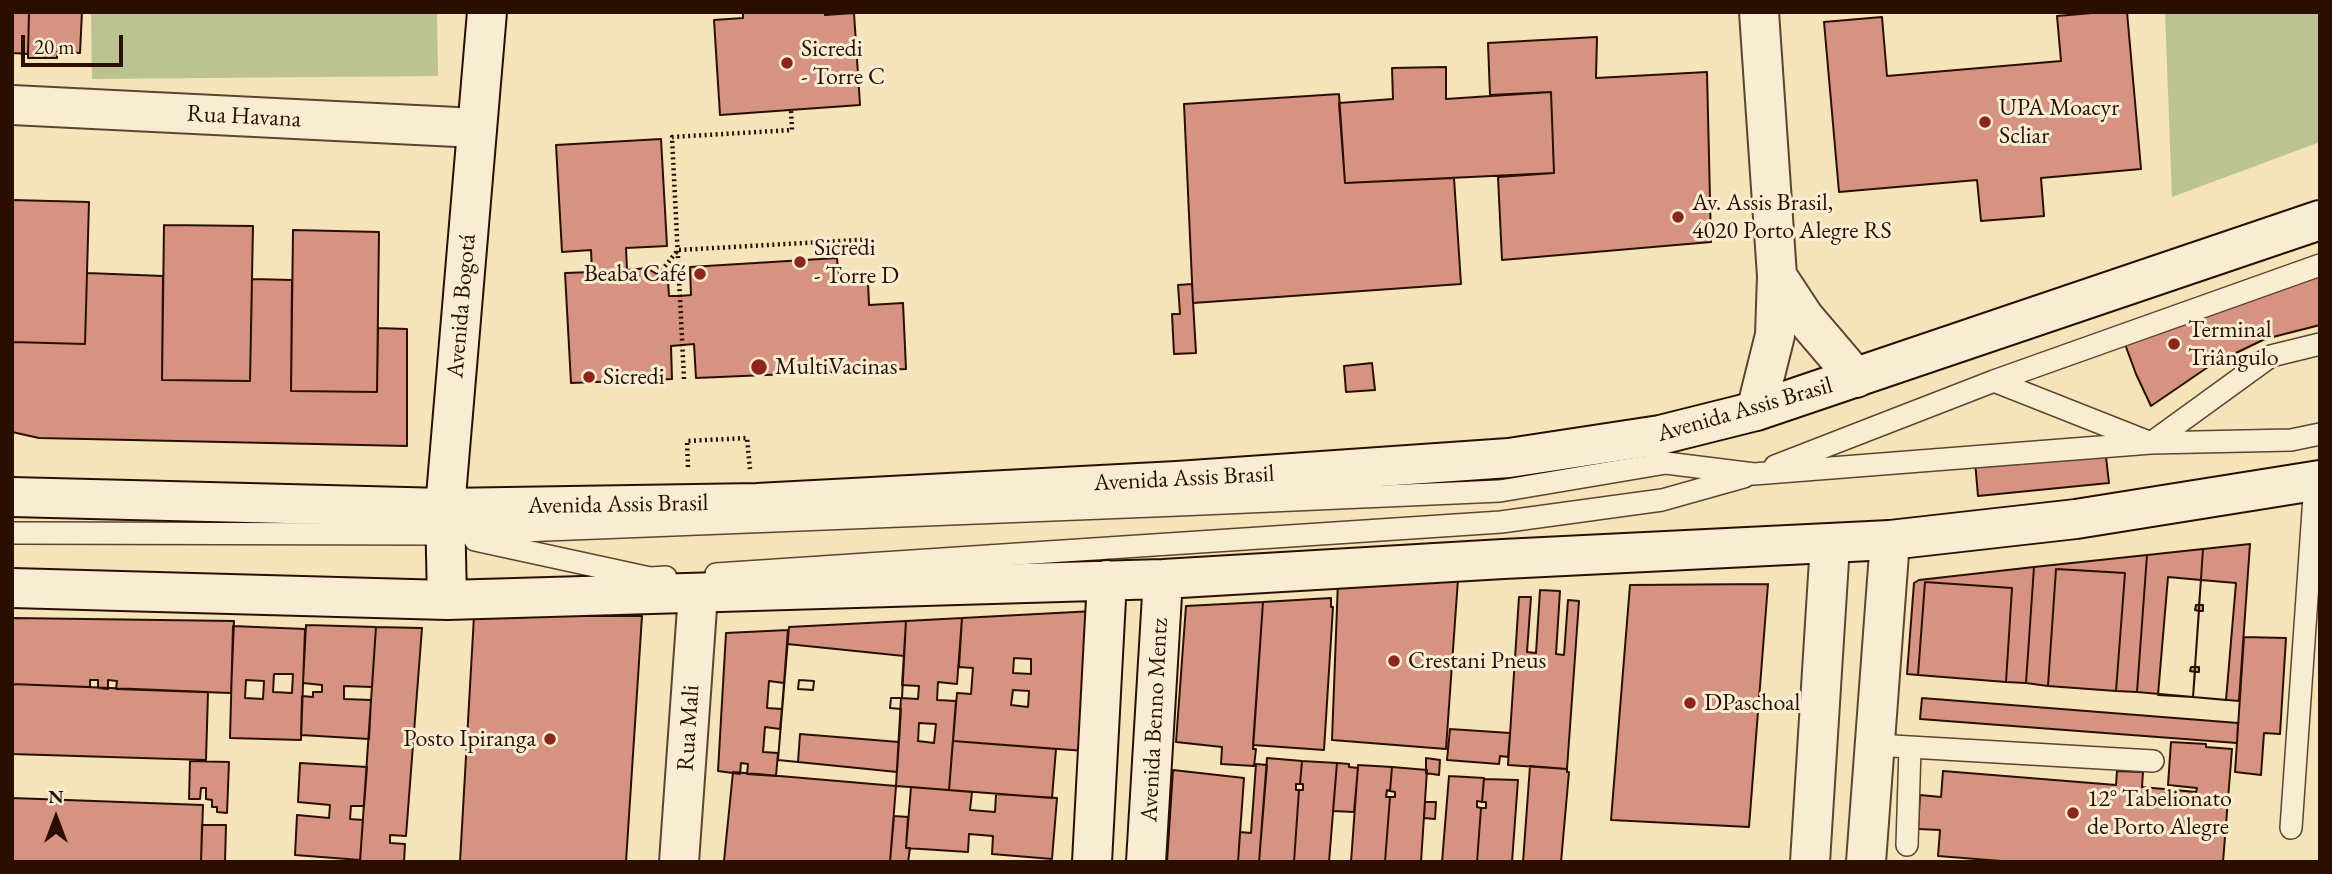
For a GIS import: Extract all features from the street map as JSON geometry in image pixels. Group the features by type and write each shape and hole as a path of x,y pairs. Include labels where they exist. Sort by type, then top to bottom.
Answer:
{"main road":[{"name":"Avenida Bogotá","path":"447,600 445,521 486,12"},
{"path":"1756,411 1775,335 1777,276 1759,12"},
{"name":"Rua Havana","path":"12,105 477,128"},
{"name":"Avenida Assis Brasil","path":"12,497 445,521 1177,481 1509,458 1660,435 1756,411 2320,220"},
{"path":"1777,276 1804,317 1856,378"},
{"path":"12,588 447,600 1163,579 1890,540 2076,519 2317,481"},
{"path":"1866,862 1886,757 1890,540"},
{"path":"1810,862 1830,544"},
{"name":"Avenida Benno Mentz","path":"1146,862 1163,579"},
{"path":"1092,862 1107,580"},
{"name":"Rua Mali","path":"679,862 698,594"},
{"path":"1816,774 1886,757"}],"lane":[{"path":"445,521 650,578 1500,522 1662,500 1754,474 1994,381 2320,265"},
{"path":"2151,443 2271,356 2320,344"},
{"path":"1994,381 2151,443"},
{"path":"2291,440 2320,421"},
{"path":"12,533 1500,491 1666,463 1754,474 2151,443 2291,440 2320,434"},
{"path":"2291,828 2317,481"},
{"path":"1906,845 1886,757 2153,761"}],"path":[{"path":"684,379 672,137 792,130 790,110"},
{"path":"658,275 678,250 876,239"},
{"path":"688,456 687,441 747,438 757,503"}],"green space":[{"path":"91,12 437,12 438,76 92,79"},
{"path":"2165,12 2320,12 2320,142 2172,197"}],"building":[{"path":"12,12 29,12 28,54 12,53"},
{"path":"29,12 82,12 80,53 57,52 57,58 28,58"},
{"name":"Sicredi - Torre C","path":"743,12 825,12 825,15 854,13 860,105 720,115 714,20 743,18"},
{"name":"UPA Moacyr Scliar","path":"2127,12 2141,169 2041,178 2044,216 1981,221 1977,180 1839,192 1824,22 1882,17 1887,76 2061,61 2057,16"},
{"path":"1597,37 1596,78 1707,72 1711,242 1502,260 1498,177 1554,173 1551,92 1490,95 1488,43"},
{"path":"1446,67 1446,99 1551,92 1554,173 1345,183 1339,103 1393,99 1392,68"},
{"path":"1339,94 1345,183 1454,178 1461,284 1193,303 1184,104"},
{"name":"Sicredi - Torre D","path":"661,139 667,246 626,248 627,270 647,268 668,281 669,296 680,296 691,295 690,267 837,258 839,283 868,281 869,305 903,303 906,369 696,378 694,344 671,346 672,379 571,383 565,273 592,272 591,250 562,252 556,145"},
{"path":"12,200 89,202 85,344 12,342"},
{"path":"164,225 253,226 250,381 162,380"},
{"path":"293,230 379,232 377,392 291,391"},
{"path":"2320,270 2320,325 2265,339 2211,365 2151,406 2122,336"},
{"path":"87,273 163,276 162,380 250,381 252,279 292,280 291,391 377,392 378,328 407,329 407,446 39,438 12,432 12,342 85,344"},
{"path":"1192,284 1196,353 1174,354 1172,314 1180,314 1178,285"},
{"path":"1372,363 1375,390 1346,392 1344,366"},
{"path":"2105,448 2109,483 1978,496 1975,461"},
{"path":"2250,544 2239,701 2193,697 2203,549"},
{"path":"2203,549 2193,697 2137,692 2147,555"},
{"path":"2147,555 2137,692 2116,691 2125,573 2056,569 2048,686 2026,683 2034,567"},
{"path":"2034,567 2026,683 2006,682 2012,588 1925,582 1918,675 1907,674 1914,583 1919,580"},
{"path":"2056,569 2125,573 2116,691 2048,686"},
{"path":"2168,577 2201,580 2199,605 2196,605 2195,610 2199,611 2195,667 2191,667 2190,671 2195,672 2193,697 2158,695"},
{"name":"Crestani Pneus","path":"1458,579 1446,749 1332,740 1338,581"},
{"path":"2201,580 2236,583 2226,700 2193,697 2195,672 2199,672 2199,667 2195,667 2199,611 2203,611 2203,605 2199,605"},
{"path":"1925,582 2012,588 2006,682 1918,675"},
{"name":"DPaschoal","path":"1768,584 1749,827 1611,820 1630,585"},
{"path":"1540,590 1560,591 1556,654 1564,655 1568,600 1579,601 1567,769 1508,765 1519,597 1531,597 1527,652 1536,653"},
{"path":"1331,598 1333,607 1324,750 1253,745 1263,602"},
{"path":"1263,602 1254,766 1221,764 1222,747 1176,742 1186,606"},
{"path":"1094,611 1085,751 953,741 957,693 971,694 973,668 959,667 962,618","holes":["1014,658 1031,659 1031,674 1013,673","1013,690 1029,691 1028,707 1011,705"]},
{"name":"Posto Ipiranga","path":"474,616 642,616 626,862 460,862"},
{"path":"12,618 234,621 231,693 116,689 117,681 108,680 108,689 98,688 98,680 90,680 90,687 12,684"},
{"path":"962,618 957,684 938,682 937,700 956,701 949,790 896,786 901,698 918,699 919,686 902,685 906,621","holes":["919,723 936,724 934,743 918,741"]},
{"path":"906,621 902,698 891,698 890,708 901,709 897,772 778,760 789,627","holes":["799,680 814,681 813,690 798,689"]},
{"path":"306,625 376,627 372,687 344,686 344,699 371,700 369,739 301,735 302,696 313,697 313,692 322,692 322,685 303,683"},
{"path":"233,626 305,629 301,740 230,738","holes":["274,674 293,674 292,693 273,692","246,680 264,681 263,699 245,698"]},
{"path":"376,627 422,628 406,836 390,835 390,843 405,844 404,862 360,862"},
{"path":"788,630 784,683 769,681 767,708 782,709 780,729 765,727 763,752 778,753 776,776 747,774 748,764 741,763 740,774 718,771 726,633"},
{"path":"2244,637 2286,638 2280,734 2264,733 2261,775 2235,772"},
{"path":"787,644 904,656 902,698 891,698 890,708 901,709 899,742 800,734 798,762 778,760","holes":["799,680 814,681 813,690 798,689"]},
{"path":"12,684 208,692 206,760 12,754"},
{"path":"1922,698 2238,723 2237,743 1920,719"},
{"path":"1450,729 1510,733 1508,757 1500,756 1499,764 1447,760"},
{"path":"953,741 1056,749 1052,798 949,790"},
{"name":"12° Tabelionato de Porto Alegre","path":"2171,742 2232,749 2223,862 2014,862 1938,856 1940,830 1918,829 1920,795 1941,797 1943,771 2116,785 2117,771 2143,772 2142,787 2196,792 2197,788 2168,785"},
{"path":"1267,758 1302,761 1300,784 1296,784 1296,790 1299,790 1294,862 1259,862"},
{"path":"1426,758 1440,760 1439,775 1426,773"},
{"path":"190,761 229,762 227,813 217,812 217,807 212,807 212,800 206,799 206,788 201,788 200,799 189,799"},
{"path":"1302,761 1337,763 1329,862 1294,862 1299,790 1303,790 1303,784 1300,784"},
{"path":"300,763 367,767 364,806 351,806 350,819 363,820 360,860 295,855 297,815 329,818 330,805 298,802"},
{"path":"1337,763 1358,768 1354,812 1333,811"},
{"path":"1256,764 1267,765 1259,862 1238,862 1240,832 1251,833"},
{"path":"1358,765 1392,767 1390,791 1387,790 1386,797 1390,797 1385,862 1351,862"},
{"path":"1530,766 1567,769 1569,772 1561,862 1523,862"},
{"path":"1392,767 1427,770 1421,862 1385,862 1390,797 1395,797 1395,792 1390,791"},
{"path":"1173,770 1244,778 1238,862 1167,862"},
{"path":"733,772 896,786 890,862 718,862 724,861"},
{"path":"1449,776 1484,778 1482,802 1477,801 1477,807 1481,808 1477,862 1442,862"},
{"path":"1484,779 1518,780 1512,862 1477,862 1481,808 1486,808 1486,802 1482,802"},
{"path":"911,787 972,792 970,810 995,812 996,794 1057,798 1052,859 992,854 993,836 969,834 968,852 906,848"},
{"path":"12,798 203,805 201,862 12,862"},
{"path":"1425,802 1436,802 1435,819 1424,818"},
{"path":"894,816 908,817 908,862 890,862"},
{"path":"202,825 226,825 225,862 201,862"}],"place":[{"name":"Sicredi - Torre C","path":"787,63"},
{"name":"UPA Moacyr Scliar","path":"1985,122"},
{"name":"Av. Assis Brasil, 4020 Porto Alegre RS","path":"1678,217"},
{"name":"Sicredi - Torre D","path":"800,262"},
{"name":"Beaba Café","path":"700,274"},
{"name":"Terminal Triângulo","path":"2174,344"},
{"name":"MultiVacinas","path":"759,367"},
{"name":"Sicredi","path":"589,377"},
{"name":"Crestani Pneus","path":"1394,661"},
{"name":"DPaschoal","path":"1690,703"},
{"name":"Posto Ipiranga","path":"550,739"},
{"name":"12° Tabelionato de Porto Alegre","path":"2073,813"}]}
